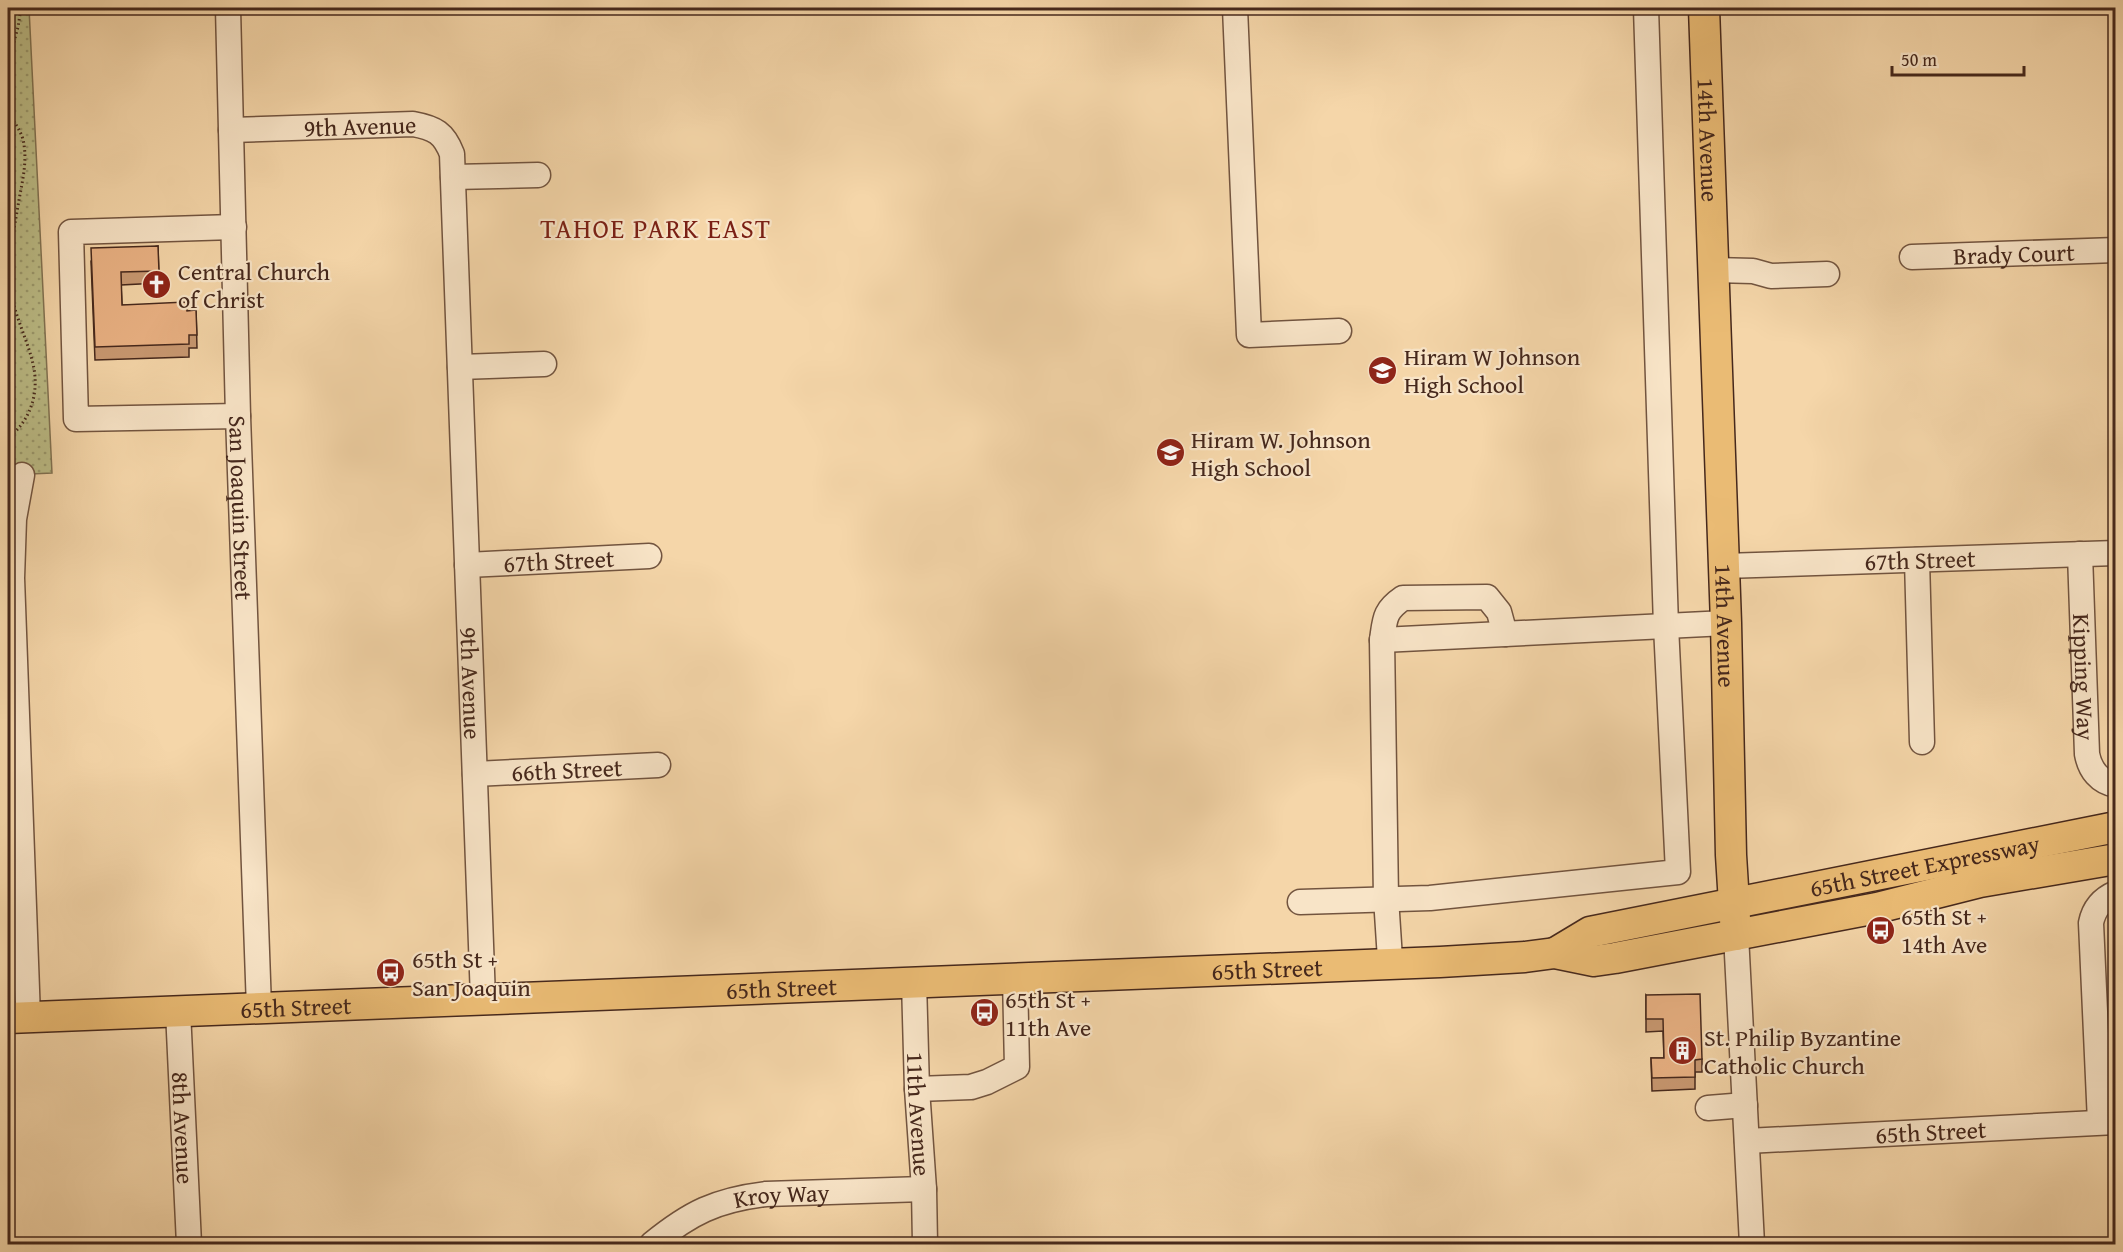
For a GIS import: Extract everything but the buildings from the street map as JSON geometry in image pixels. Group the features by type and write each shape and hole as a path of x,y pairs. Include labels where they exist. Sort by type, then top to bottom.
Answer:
{"main road":[{"name":"14th Avenue","path":"1704,8 1726,623 1731,855 1736,935"},
{"name":"65th Street Expressway","path":"1734,904 2115,827"},
{"name":"65th Street Expressway","path":"1736,935 1877,908 1980,882 2115,860"},
{"name":"65th Street","path":"1555,953 1590,932 1734,904"},
{"name":"65th Street","path":"18,1017 1469,961 1555,953 1616,968 1736,935"}],"street":[{"name":"San Joaquin Street","path":"228,8 238,416 259,1008"},
{"path":"1235,8 1249,335 1339,331"},
{"path":"1300,902 1430,898 1678,872 1666,626 1646,8"},
{"name":"9th Avenue","path":"231,130 413,124 429,127 439,133 448,143 452,154 483,999"},
{"path":"453,177 538,175"},
{"path":"234,227 71,232 76,419 238,416"},
{"name":"Brady Court","path":"1912,257 2115,250"},
{"path":"1714,270 1754,271 1771,276 1827,274"},
{"path":"460,367 544,364"},
{"path":"18,1017 10,578 14,519 22,474"},
{"name":"67th Street","path":"1724,566 2115,553"},
{"name":"Kipping Way","path":"2080,554 2086,754 2093,772 2101,779 2115,785"},
{"name":"67th Street","path":"467,565 649,556"},
{"path":"1917,560 1922,742"},
{"path":"1390,959 1386,898 1382,640 1385,616 1392,606 1403,598 1487,597 1499,612 1505,634"},
{"path":"1382,640 1726,623"},
{"name":"66th Street","path":"475,774 658,765"},
{"path":"2108,1122 2091,923 2099,903 2115,893"},
{"name":"14th Avenue","path":"1736,935 1752,1245"},
{"path":"917,1089 971,1087 1017,1067 1015,978"},
{"name":"11th Avenue","path":"914,982 925,1245"},
{"name":"8th Avenue","path":"178,1011 189,1245"},
{"path":"1708,1108 1745,1105"},
{"name":"65th Street","path":"1747,1141 2108,1122"},
{"name":"Kroy Way","path":"652,1245 677,1224 703,1209 748,1196 924,1189"}],"path":[{"path":"8,64 21,8"},
{"path":"8,114 16,124 24,144 25,162 11,246 9,280 14,309 31,358 35,380 35,390 26,418 8,438"}],"green space":[{"path":"8,8 29,8 52,473 8,475"}],"place":[{"name":"Central Church of Christ","path":"157,285"},
{"name":"Hiram W Johnson High School","path":"1383,370"},
{"name":"Hiram W. Johnson High School","path":"1170,453"},
{"name":"65th St + 14th Ave","path":"1880,930"},
{"name":"65th St + San Joaquin","path":"391,973"},
{"name":"65th St + 11th Ave","path":"984,1013"},
{"name":"St. Philip Byzantine Catholic Church","path":"1683,1051"}],"district":[{"name":"TAHOE PARK EAST","path":"656,228"}]}
